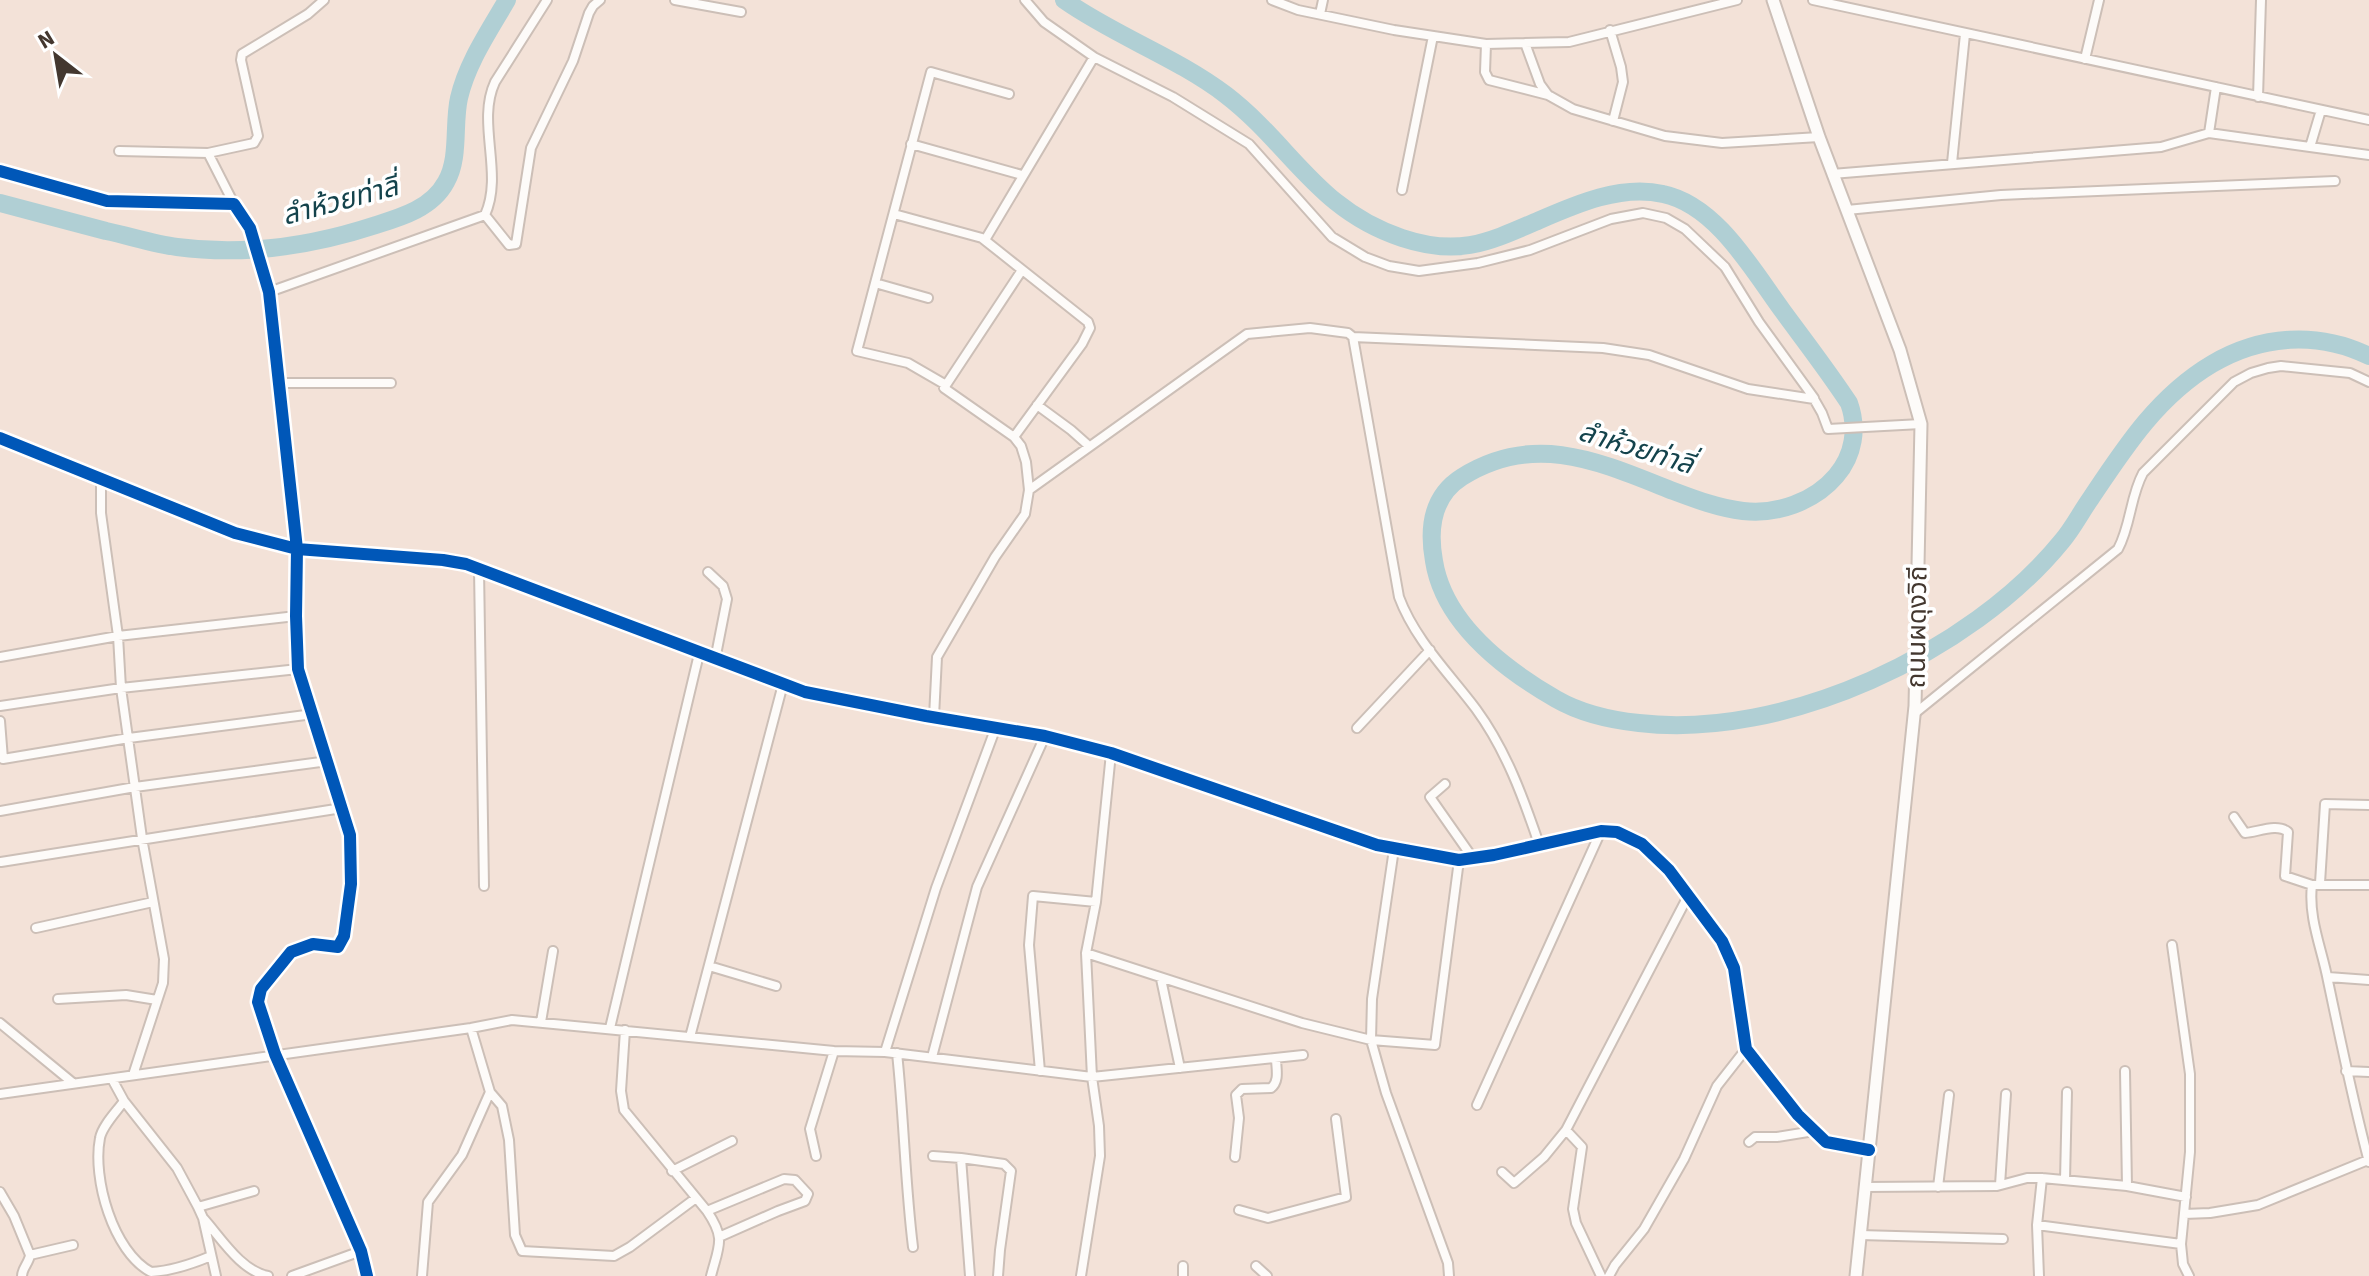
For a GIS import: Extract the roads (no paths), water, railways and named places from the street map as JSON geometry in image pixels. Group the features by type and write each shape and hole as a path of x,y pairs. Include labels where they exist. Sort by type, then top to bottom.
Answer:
{"main road":[{"name":"ถนนผดุงวิถี","path":"1773,0 1832,174 1900,350 1921,424 1915,710 1856,1276"}],"street":[{"path":"119,151 208,153 254,143 258,136 242,54 308,14 324,0"},
{"path":"269,288 485,215 492,182 489,96 547,0"},
{"path":"485,215 509,245 516,244 531,148 573,61 589,13 600,0"},
{"path":"675,0 741,12"},
{"path":"1025,0 1044,22 1094,57 1173,97 1249,144 1332,237 1365,257 1389,266 1419,271 1478,263 1530,250 1611,219 1643,213 1666,218 1685,229 1725,267 1759,322 1814,399 1828,429 1921,424"},
{"path":"1272,0 1298,10 1486,44 1569,42 1737,0"},
{"path":"1320,14 1323,0"},
{"path":"1813,0 2369,120"},
{"path":"2085,59 2099,0"},
{"path":"2258,97 2261,0"},
{"path":"1610,30 1623,82 1613,121"},
{"path":"1952,163 1965,34"},
{"path":"1402,190 1433,36"},
{"path":"1525,43 1540,84 1548,95"},
{"path":"1486,44 1485,72 1489,80 1548,95 1573,109 1665,136 1722,143 1819,137"},
{"path":"985,240 1094,57"},
{"path":"946,385 908,363 857,351 931,72 1009,94"},
{"path":"2209,133 2216,87"},
{"path":"2310,147 2321,110"},
{"path":"1832,174 2161,147 2209,133 2369,155"},
{"path":"911,144 1022,175"},
{"path":"208,153 250,228 269,288 297,549 298,669 350,835 351,884 344,936 338,947 313,944 291,952 261,989 258,1002 275,1054 361,1251 367,1276"},
{"path":"0,171 107,201 234,204"},
{"path":"1847,210 2001,195 2335,181"},
{"path":"894,214 985,240 1082,316 1090,328 1082,344 1014,437"},
{"path":"934,717 937,657 995,557 1025,514 1029,490 1026,462 1021,446 1014,437 944,388 1022,270"},
{"path":"875,283 928,298"},
{"path":"1029,490 1247,334 1310,328 1348,333 1353,337 1603,348 1649,355 1748,389 1814,399"},
{"path":"1353,337 1399,597 1406,617 1478,711 1494,737 1508,763 1539,844"},
{"path":"1915,710 2118,549 2126,534 2135,488 2143,473 2234,382 2281,366 2350,373 2369,382"},
{"path":"281,383 391,383"},
{"path":"1037,405 1089,446"},
{"path":"0,438 235,533 297,549 443,560 479,569 805,692 1045,736 1111,753 1377,845 1459,860 1601,831 1617,832 1642,844 1669,870 1722,941 1734,968 1746,1049 1798,1115 1826,1142 1869,1150"},
{"path":"101,480 101,513 118,636 121,688 142,838 164,959 163,983 133,1075"},
{"path":"479,569 484,886"},
{"path":"708,572 723,586 727,599 715,660"},
{"path":"0,657 118,636 296,616"},
{"path":"1357,728 1430,650"},
{"path":"610,1028 699,654"},
{"path":"0,706 121,688 298,669"},
{"path":"690,1037 783,684"},
{"path":"0,721 3,759 129,738 313,714"},
{"path":"885,1052 936,888 996,727"},
{"path":"932,1057 977,887 1045,736"},
{"path":"1081,1276 1100,1156 1092,1077 1086,953 1096,902 1111,753"},
{"path":"0,811 135,787 328,761"},
{"path":"1445,784 1430,797 1472,857"},
{"path":"2184,1214 2258,1205 2369,1161 2310,903 2316,884 2325,804 2369,805"},
{"path":"1,862 342,808"},
{"path":"2234,817 2245,833 2278,827 2288,832 2285,876 2316,884 2369,885"},
{"path":"1477,1105 1601,831"},
{"path":"1394,849 1372,999 1371,1040 1386,1093 1448,1263 1449,1276"},
{"path":"1086,953 1302,1023 1371,1040 1435,1045 1459,860"},
{"path":"1040,1071 1029,945 1033,896 1096,902"},
{"path":"1502,1172 1514,1183 1544,1157 1566,1130 1688,896"},
{"path":"36,928 153,902"},
{"path":"2172,945 2190,1074 2190,1152 2181,1244 2183,1264 2189,1276"},
{"path":"541,1022 553,951"},
{"path":"709,966 776,986"},
{"path":"2328,977 2369,980"},
{"path":"1161,979 1180,1068"},
{"path":"58,999 126,995 157,1000"},
{"path":"0,1094 512,1020 834,1051 897,1053 1092,1077 1303,1055"},
{"path":"0,1023 73,1083"},
{"path":"471,1028 490,1092 502,1106 509,1140 515,1235 522,1251 614,1256 696,1198"},
{"path":"625,1030 621,1091 624,1110 718,1227 720,1242 711,1276"},
{"path":"1609,1276 1644,1229 1684,1159 1717,1086 1746,1049"},
{"path":"816,1156 810,1129 834,1051"},
{"path":"897,1053 904,1120 906,1193 913,1247"},
{"path":"1235,1157 1239,1118 1236,1095 1242,1089 1271,1088 1275,1085 1276,1058"},
{"path":"2125,1071 2127,1186"},
{"path":"2346,1071 2369,1072"},
{"path":"112,1079 124,1101 177,1168 198,1207 216,1276"},
{"path":"422,1276 428,1202 462,1155 490,1092"},
{"path":"2065,1180 2067,1092"},
{"path":"2000,1185 2006,1094"},
{"path":"1938,1187 1949,1095"},
{"path":"124,1101 100,1135 99,1163 110,1220 128,1254 151,1272 191,1264 211,1256"},
{"path":"1239,1210 1268,1218 1346,1197 1336,1119"},
{"path":"1566,1130 1582,1147 1573,1209 1576,1223 1601,1276"},
{"path":"1749,1142 1755,1137 1814,1131"},
{"path":"672,1171 732,1141"},
{"path":"933,1156 1004,1164 1011,1171 998,1276"},
{"path":"961,1158 970,1276"},
{"path":"1865,1187 2000,1185 2027,1178 2042,1178 2127,1186 2186,1197"},
{"path":"2039,1276 2037,1225 2042,1178"},
{"path":"707,1211 784,1179 795,1180 808,1194 805,1201 719,1237"},
{"path":"198,1207 254,1191"},
{"path":"0,1192 30,1255 22,1276"},
{"path":"203,1218 243,1264 268,1276"},
{"path":"2037,1225 2181,1244"},
{"path":"1860,1235 2003,1239"},
{"path":"30,1255 73,1245"},
{"path":"292,1276 361,1251"},
{"path":"1183,1266 1183,1276"},
{"path":"1256,1266 1267,1276"}],"waterway":[{"name":"ลำห้วยท่าลี่","path":"0,203 160,244 202,250 253,250 303,244 406,215 433,199 446,182 455,152 457,108 467,72 507,0"},
{"name":"ลำห้วยท่าลี่","path":"1064,0 1207,81 1249,114 1326,194 1373,226 1402,238 1439,246 1470,245 1598,198 1647,192 1682,200 1700,211 1745,258 1849,403 1853,441 1842,468 1827,485 1794,505 1768,511 1743,511 1705,502 1591,461 1540,454 1514,456 1488,463 1462,477 1444,494 1434,514 1434,561 1440,584 1463,624 1516,674 1566,704 1596,716 1639,723 1695,725 1753,717 1813,702 1871,680 1926,652 1978,619 2024,582 2066,536 2144,424 2175,391 2212,364 2250,347 2290,340 2330,343 2369,356"}]}
